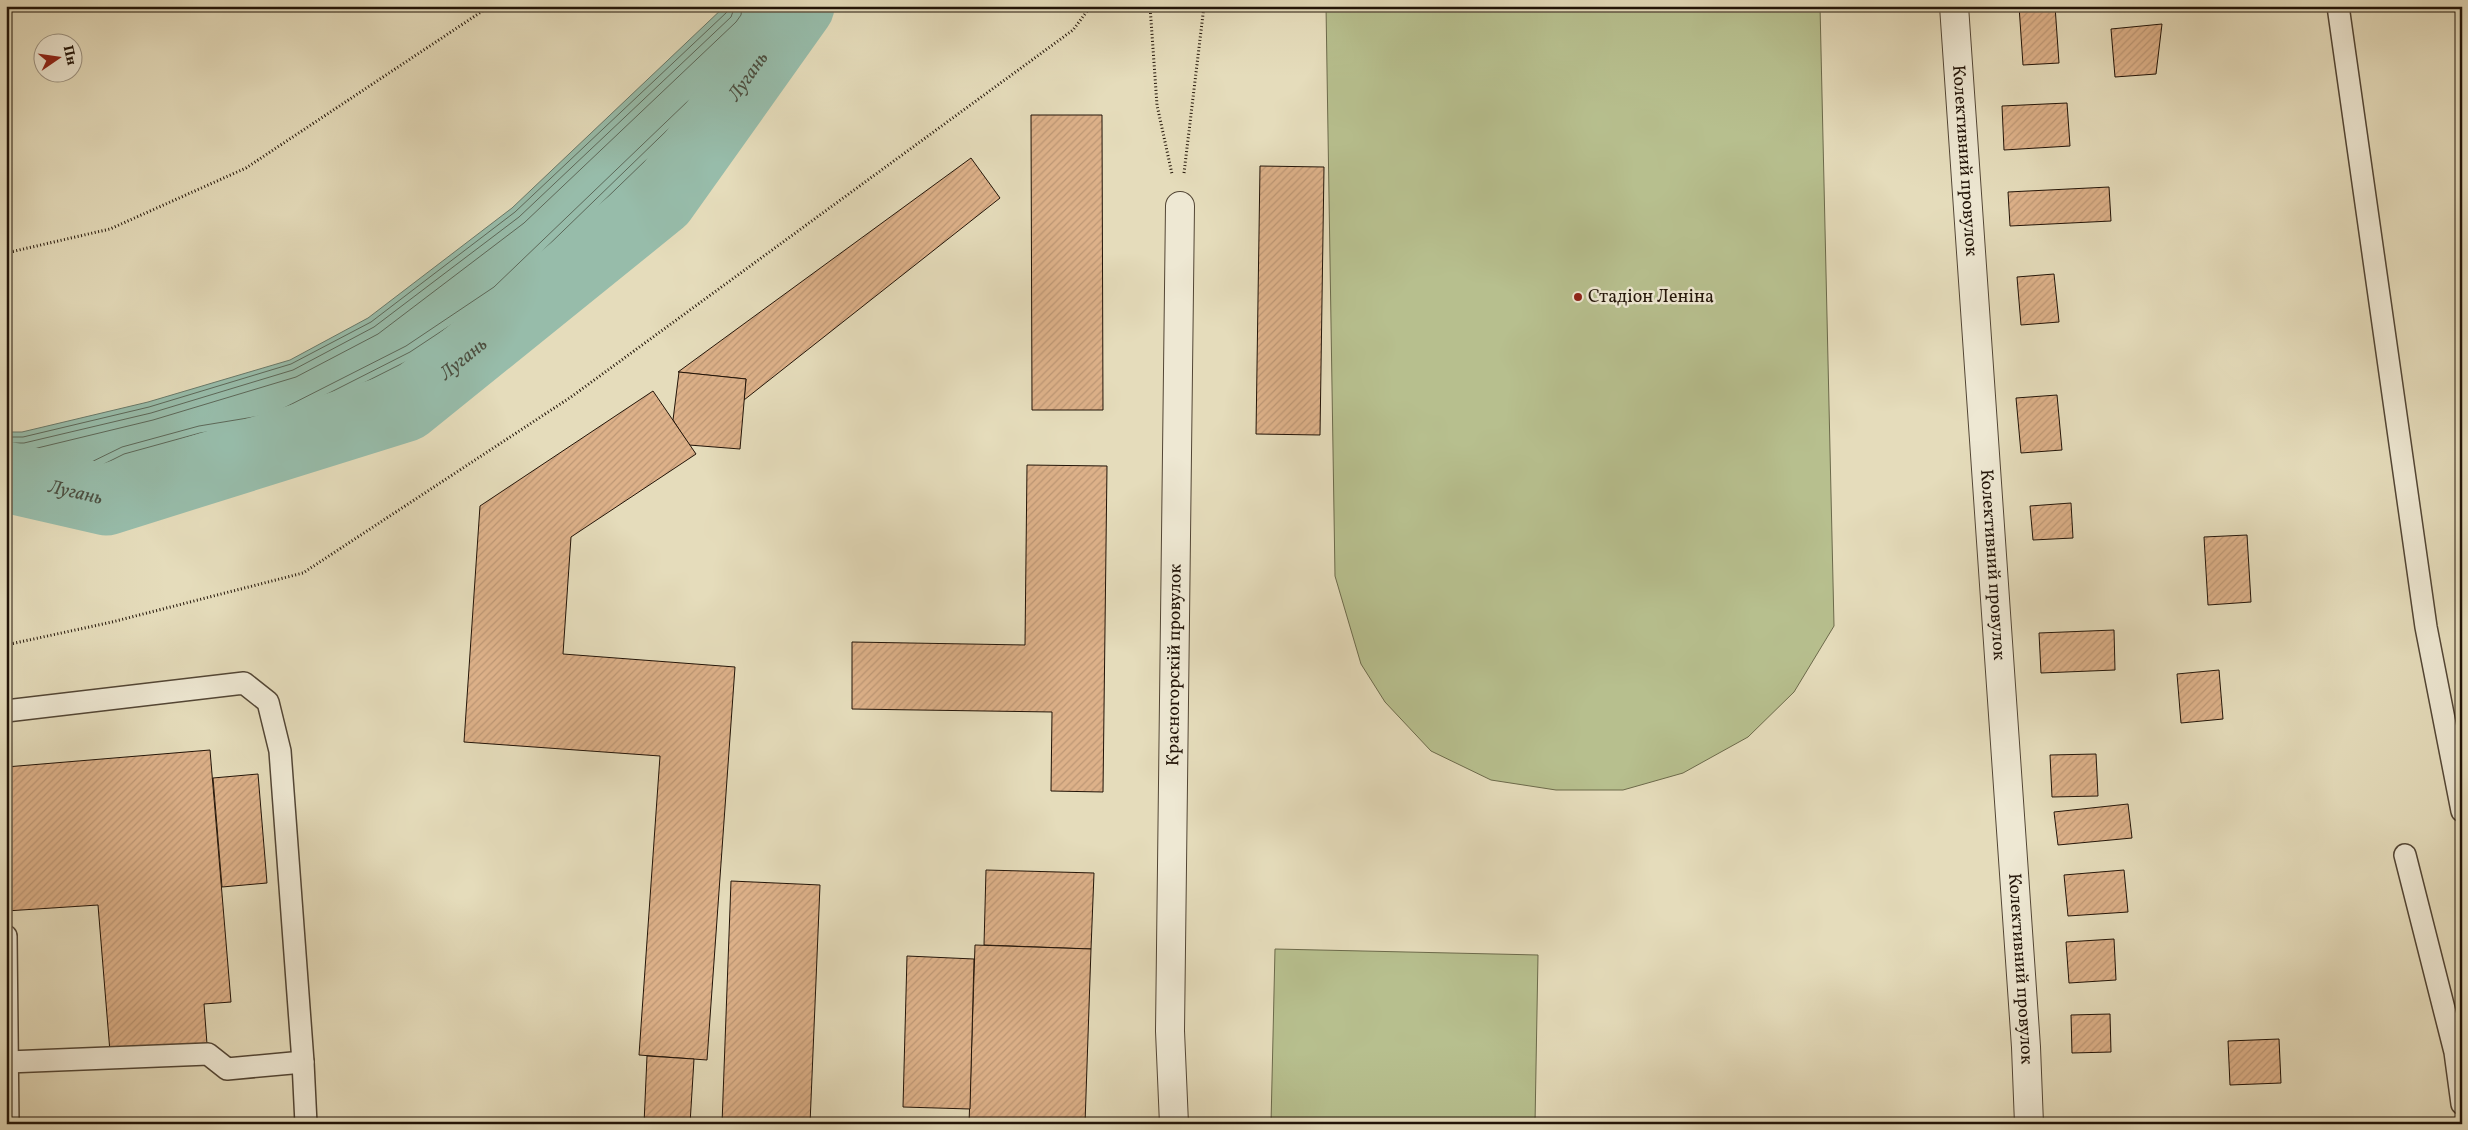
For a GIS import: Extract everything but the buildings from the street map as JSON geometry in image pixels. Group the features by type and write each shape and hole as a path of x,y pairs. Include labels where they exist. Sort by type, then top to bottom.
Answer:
{"street":[{"name":"Колективний провулок","path":"1954,6 2026,1047 2029,1124"},
{"name":"Красногорскій провулок","path":"1174,1124 1170,1031 1180,206"}],"lane":[{"path":"2338,6 2425,617 2462,811"},
{"path":"6,711 244,683 268,702 280,751 306,1124"},
{"path":"2405,855 2455,1052 2462,1104"},
{"path":"6,936 8,1124"},
{"path":"8,1062 208,1054 227,1069 303,1062"}],"path":[{"path":"6,253 110,229 246,168 490,6"},
{"path":"6,645 112,622 303,573 571,397 1074,30 1091,6"},
{"path":"1150,6 1156,105 1180,206"},
{"path":"1180,206 1204,6"}],"shaded area":[{"name":"Стадіон Леніна","path":"1326,6 1820,6 1834,626 1794,692 1748,737 1683,773 1623,790 1556,790 1491,780 1431,751 1385,702 1361,664 1335,576"},
{"path":"1275,949 1538,955 1535,1124 1271,1124"}],"water":[{"path":"725,6 828,6 794,23 506,302 415,362 278,432 203,444 127,465 84,486 41,494 6,492 6,432 22,432 148,402 290,360 368,318 512,208"}],"waterway":[{"name":"Лугань","path":"6,477 106,500 406,406 661,200 799,6"}],"place":[{"name":"Стадіон Леніна","path":"1578,297"}]}
